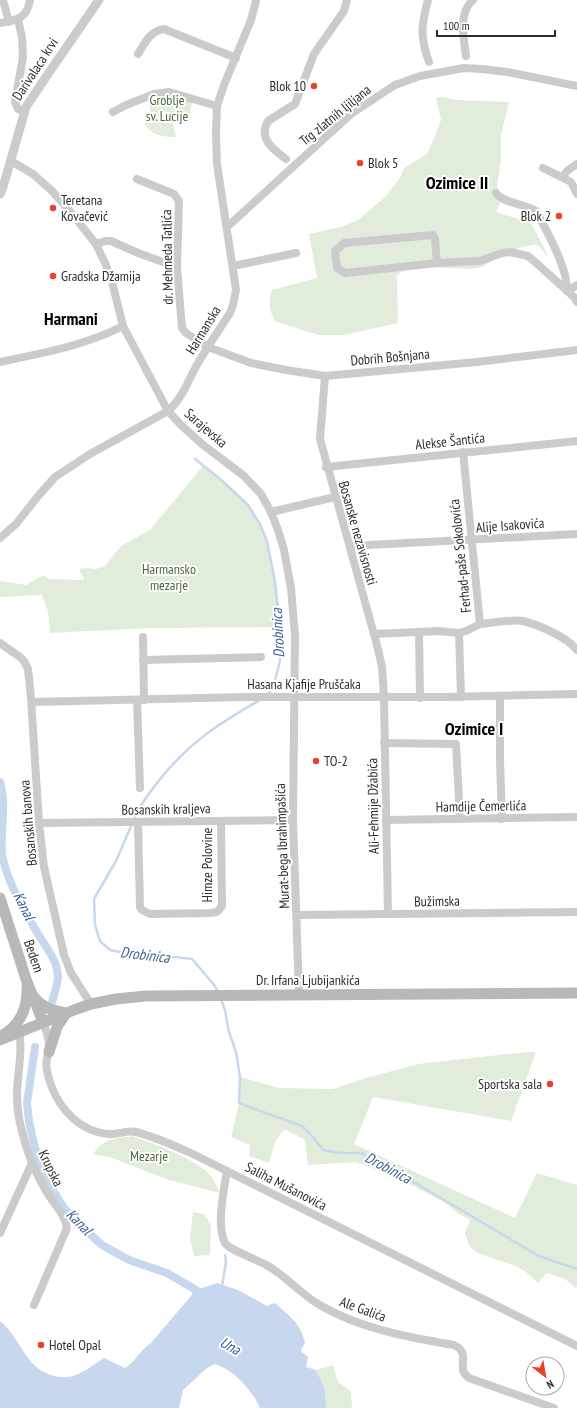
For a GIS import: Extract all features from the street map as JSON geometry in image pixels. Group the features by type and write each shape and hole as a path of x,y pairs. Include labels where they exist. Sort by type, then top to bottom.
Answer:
{"main road":[{"name":"Bedem","path":"0,898 26,979 43,1022"},
{"path":"0,1040 18,1029 28,998 26,979"},
{"name":"Dr. Irfana Ljubijankića","path":"18,1029 43,1022 91,1004 116,999 146,996 577,993"},
{"path":"32,995 38,1002 48,1009 67,1013 57,1027 49,1052"},
{"path":"0,1037 18,1029"}],"street":[{"path":"3,0 9,22"},
{"path":"0,23 18,20 26,13 30,0"},
{"name":"Darivalaca krvi","path":"0,194 11,161 24,112 48,74 99,0"},
{"name":"Harmanska","path":"0,538 16,524 42,490 55,477 90,454 168,411 180,398 198,363 230,313 236,290 217,164 217,106 224,85 251,20 256,0"},
{"path":"286,159 271,148 265,137 266,126 268,122 295,104 314,54 344,11 347,0"},
{"path":"428,0 423,17 422,32 422,43 428,62"},
{"path":"466,56 463,25 467,6 473,0"},
{"path":"18,20 22,37 23,56 15,102 18,109 24,112"},
{"path":"138,54 150,36 157,31 164,29 236,58"},
{"name":"Trg zlatnih ljiljana","path":"227,227 351,114 395,85 420,76 464,68 507,72 577,86"},
{"path":"113,112 154,94 169,92 217,106"},
{"name":"Sarajevska","path":"11,161 33,174 51,190 96,244 106,264 112,282 123,326 168,411 202,444 244,476 261,494 271,512 284,550 291,588 295,636 293,697"},
{"path":"562,177 568,170 577,164"},
{"path":"543,168 571,182 577,194"},
{"name":"dr. Mehmeda Tatlića","path":"137,179 174,194 179,201 177,267 182,328 186,333 208,347"},
{"path":"496,193 502,198 531,208 536,212 560,262 567,282 567,291"},
{"path":"437,263 435,238 433,235 344,243 335,251 337,268 345,273 437,263 480,261 502,253 510,252 521,254 528,256 534,261 574,297 577,302"},
{"path":"96,244 111,241 138,253 177,267"},
{"path":"233,266 296,253"},
{"path":"567,291 577,285"},
{"path":"0,362 60,350 92,340 123,326"},
{"name":"Dobrih Bošnjana","path":"208,347 251,364 325,376 477,362 577,350"},
{"name":"Bosanske nezavisnosti","path":"325,376 320,440 326,467 350,546 363,600 374,634 382,667 384,697"},
{"name":"Alekse Šantića","path":"326,467 577,441"},
{"name":"Ferhad-paše Sokolovića","path":"463,452 480,624 522,621 554,632 572,644 577,650"},
{"path":"271,512 335,497"},
{"name":"Alije Isakovića","path":"350,546 577,534"},
{"path":"374,634 439,631 459,633 480,624"},
{"path":"419,632 420,698"},
{"path":"459,633 461,697"},
{"path":"140,788 143,637"},
{"name":"Bosanskih banova","path":"0,643 13,651 24,661 28,669 32,702 39,823 44,867 64,955 71,973 91,1004"},
{"path":"143,660 261,657"},
{"name":"Hasana Kjafije Pruščaka","path":"32,702 246,697 420,698 577,694"},
{"path":"500,696 502,819"},
{"name":"Murat-bega Ibrahimpašića","path":"293,697 293,820 299,994"},
{"name":"Ali-Fehmije Džabića","path":"384,697 388,914"},
{"path":"384,744 456,744 460,819"},
{"name":"Hamdije Čemerlića","path":"386,820 577,817"},
{"name":"Bosanskih kraljeva","path":"39,823 293,820"},
{"name":"Himze Polovine","path":"137,822 140,907 142,910 150,914 211,913 217,912 222,906 221,821"},
{"name":"Bužimska","path":"297,915 577,912"},
{"name":"Saliha Mušanovića","path":"43,1022 48,1038 49,1052 46,1066 52,1087 60,1104 70,1116 86,1128 97,1132 110,1134 134,1131 156,1138 193,1154 577,1346"},
{"name":"Krupska","path":"18,1029 20,1057 17,1096 21,1130 32,1163 47,1192 64,1218 67,1228 34,1305"},
{"path":"1,1228 32,1163"},
{"name":"Ale Galića","path":"227,1171 221,1223 225,1242 230,1248 269,1266 317,1304 352,1320 384,1330 454,1345 462,1350 464,1354 462,1368 464,1373 469,1378 554,1408"}],"green space":[{"name":"Groblje sv. Lucije","path":"154,94 193,99 188,120 182,119 173,124 176,137 153,133 144,123 147,121 145,117 151,114 147,97"},
{"path":"442,97 456,100 509,102 501,135 501,159 496,193 502,199 496,212 525,221 532,225 550,259 537,244 518,248 512,252 505,253 482,267 471,269 407,266 397,276 398,323 344,335 318,335 275,321 271,313 270,306 272,290 317,278 309,234 341,227 358,220 386,196 400,178 404,168 427,154 441,120 436,98"},
{"name":"Harmansko mezarje","path":"203,466 233,489 249,506 264,534 275,580 280,627 149,628 50,633 48,611 42,595 0,597 0,581 26,585 43,575 49,579 83,580 84,578 80,572 80,569 96,569 105,566 121,546 150,530"},
{"path":"536,1052 511,1121 373,1097 354,1144 515,1218 537,1173 577,1185 576,1288 565,1279 547,1273 538,1283 526,1272 516,1266 478,1253 469,1246 465,1233 470,1220 457,1213 444,1202 400,1179 356,1162 308,1165 305,1140 284,1129 275,1142 269,1163 249,1156 250,1145 231,1137 239,1103 240,1077 279,1088 333,1089 366,1078 418,1064"},
{"name":"Mezarje","path":"132,1136 194,1162 211,1176 220,1193 169,1180 110,1157 93,1154 101,1145 110,1140"},
{"path":"193,1212 204,1214 211,1225 210,1255 194,1256 190,1239"},
{"path":"333,1365 338,1382 351,1391 352,1408 326,1408 325,1389 316,1370"}],"water":[{"name":"Una","path":"217,1283 238,1290 267,1306 275,1303 294,1320 301,1330 305,1343 301,1350 308,1357 306,1367 316,1370 325,1389 326,1408 260,1408 257,1401 242,1382 229,1371 215,1364 207,1368 183,1390 179,1408 0,1408 0,1321 12,1333 31,1362 45,1373 57,1377 73,1376 104,1358 125,1368 151,1343 196,1290"}],"waterway":[{"name":"Drobinica","path":"195,459 219,478 248,505 260,524 267,541 275,582 280,627 280,661 273,688 267,695"},
{"name":"Drobinica","path":"134,820 138,810 147,796 168,769 180,757 204,736 260,700"},
{"name":"Kanal","path":"0,782 3,800 2,855 4,864 19,901 37,933 49,950 55,963 58,979 52,1002"},
{"name":"Drobinica","path":"132,824 116,861 94,899 95,925 100,941 110,950 136,955 192,959 215,986 218,992"},
{"name":"Drobinica","path":"221,999 225,1010 229,1032 236,1052 240,1077 239,1103 302,1126 323,1150 339,1153 362,1153 375,1163 395,1171 539,1256 577,1269"},
{"name":"Kanal","path":"35,1047 27,1103 29,1121 39,1161 51,1187 64,1208 102,1245 129,1260 167,1273 196,1290 197,1300"},
{"name":"Drobinica","path":"222,1286 226,1262 225,1255"}],"place":[{"name":"Blok 10","path":"314,86"},
{"name":"Blok 5","path":"360,163"},
{"name":"Teretana Kovačević","path":"53,208"},
{"name":"Blok 2","path":"559,216"},
{"name":"Gradska Džamija","path":"53,276"},
{"name":"TO-2","path":"316,761"},
{"name":"Sportska sala","path":"550,1084"},
{"name":"Hotel Opal","path":"41,1345"}],"district":[{"name":"Ozimice II","path":"457,183"},
{"name":"Harmani","path":"71,319"},
{"name":"Ozimice I","path":"474,729"}]}
